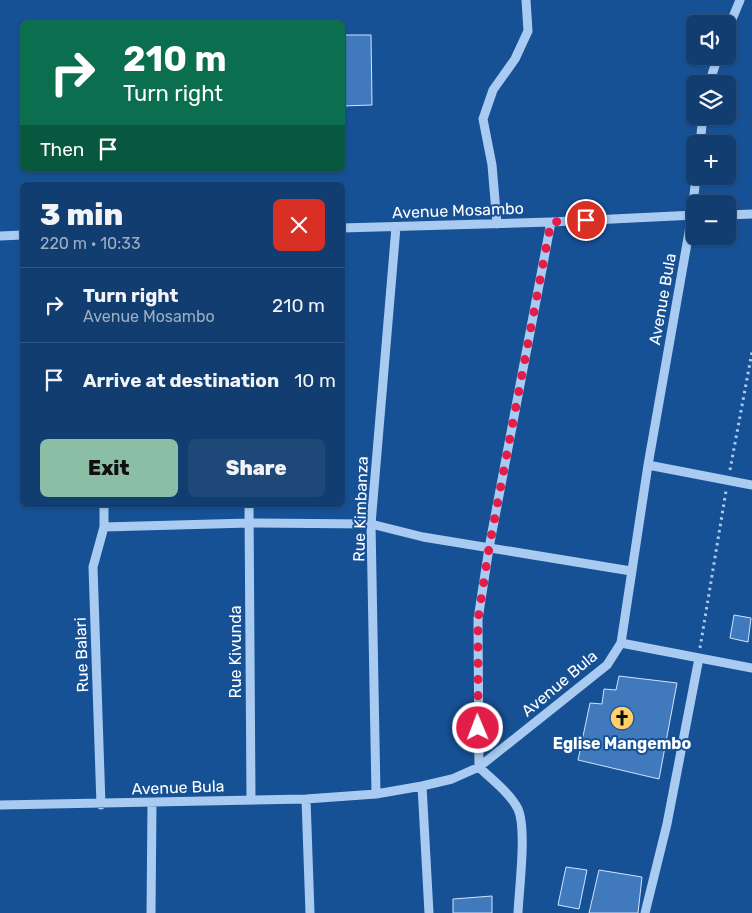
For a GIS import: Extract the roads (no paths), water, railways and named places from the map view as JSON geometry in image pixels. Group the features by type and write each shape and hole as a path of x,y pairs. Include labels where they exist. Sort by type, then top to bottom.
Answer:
{"street":[{"path":"497,224 492,165 483,119 493,90 515,59 528,31 526,0"},
{"path":"734,15 740,0"},
{"path":"736,214 752,214"},
{"name":"Avenue Mosambo","path":"345,228 497,224 686,215"},
{"path":"518,913 522,834 518,810 511,799 479,767 478,619 489,548 551,222"},
{"name":"Rue Kimbanza","path":"376,794 371,524 396,227"},
{"path":"0,236 20,235"},
{"name":"Avenue Bula","path":"0,805 102,805 251,799 306,799 376,794 422,786 452,778 479,767 607,665 620,643 648,465 688,245"},
{"path":"648,465 752,485"},
{"name":"Rue Balari","path":"102,805 93,567 104,527 104,507"},
{"name":"Rue Kivunda","path":"249,507 251,799"},
{"path":"104,527 249,523 371,524 423,537 631,571"},
{"path":"620,643 699,658 751,665"},
{"path":"645,913 667,824 699,658"},
{"path":"422,786 429,913"},
{"path":"306,799 310,913"},
{"path":"151,913 152,802"}],"place":[{"name":"Eglise Mangembo","path":"622,718"}]}
